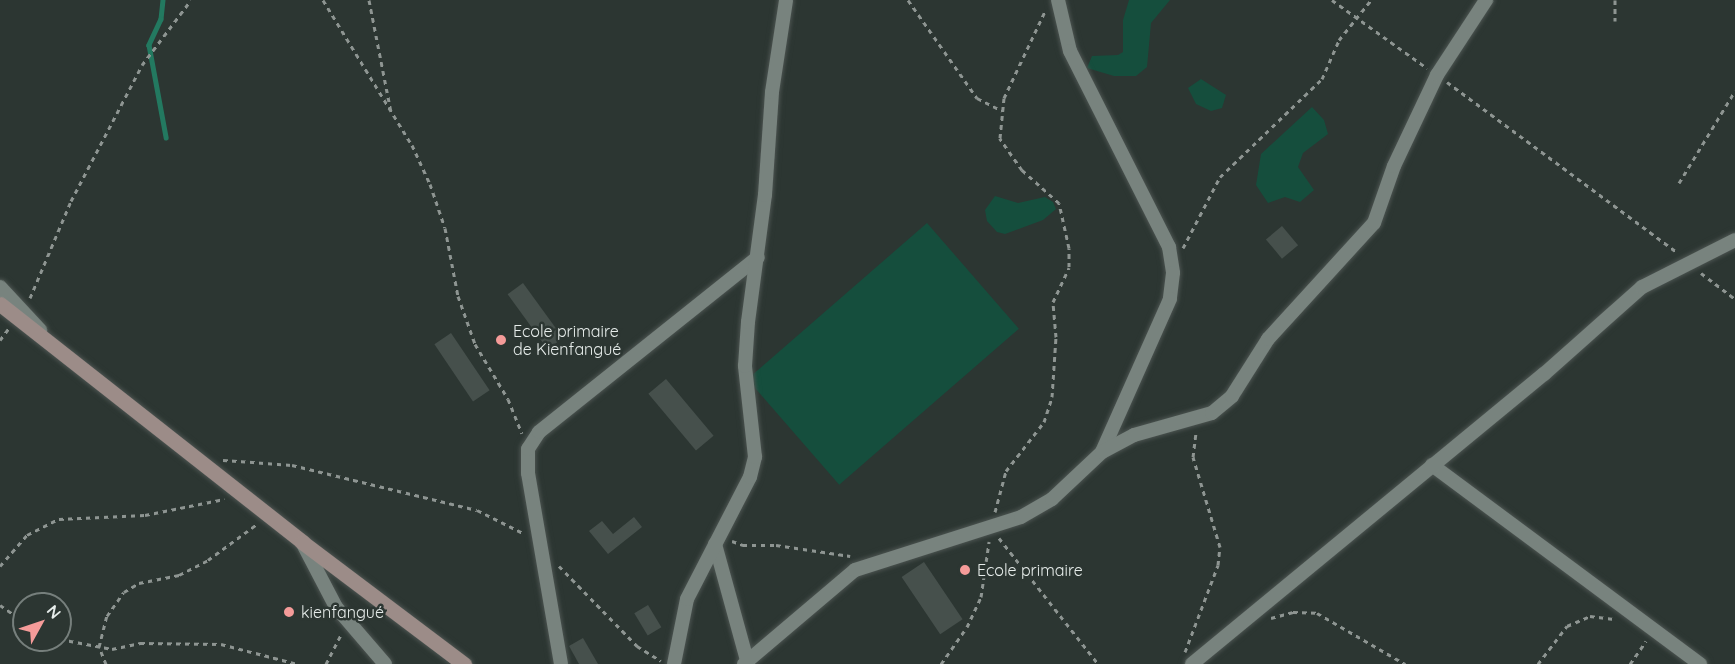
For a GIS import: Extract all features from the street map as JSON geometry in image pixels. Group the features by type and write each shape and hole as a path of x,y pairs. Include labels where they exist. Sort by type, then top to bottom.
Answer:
{"main road":[{"path":"0,304 56,346 268,516 464,664"}],"street":[{"path":"674,664 687,598 718,540 755,457 746,366 772,92 786,0"},
{"path":"1058,0 1070,51 1169,247 1173,273 1170,299 1102,452"},
{"path":"718,540 747,663 839,580 881,562 992,528 1052,499 1102,452 1134,435 1212,413 1232,396 1250,373 1268,339 1374,223 1394,166 1437,75 1486,0"},
{"path":"1188,659 1544,374 1642,287 1664,272 1692,264 1735,240"},
{"path":"561,664 544,551 528,473 528,449 539,432 758,257"},
{"path":"0,287 56,346"},
{"path":"1432,465 1700,664"},
{"path":"302,542 336,607 385,664"}],"path":[{"path":"24,312 54,248 71,201 142,65 191,0"},
{"path":"323,0 391,113 430,184 445,228 458,296 475,344 508,399 528,449"},
{"path":"369,0 391,113"},
{"path":"908,0 977,98 1002,111"},
{"path":"941,664 967,627 981,597 992,528 1006,471 1044,422 1052,397 1056,337 1053,302 1069,258 1059,203 1023,170 1000,138 1004,98 1050,0"},
{"path":"1332,0 1692,264 1735,299"},
{"path":"1173,273 1201,209 1221,177 1322,79 1339,40 1355,16 1371,0"},
{"path":"1615,0 1615,21"},
{"path":"1679,183 1735,91"},
{"path":"1188,659 1218,565 1220,547 1193,458 1196,430 1212,413"},
{"path":"201,462 258,460 292,465 477,510 516,527 544,551 636,646 666,664"},
{"path":"0,566 27,535 59,519 145,515 182,506 207,505 240,494"},
{"path":"106,664 99,647 107,616 124,592 139,583 179,575 208,560 268,516"},
{"path":"992,528 1098,664"},
{"path":"718,540 743,545 776,545 881,562"},
{"path":"1265,619 1293,612 1317,613 1405,664"},
{"path":"1538,664 1567,626 1590,616 1619,621"},
{"path":"1638,633 1647,639 1667,639"},
{"path":"1630,664 1647,639"},
{"path":"72,641 99,647 140,643 221,644 297,664"}],"green space":[{"path":"1129,0 1170,0 1151,23 1147,67 1136,76 1114,76 1087,68 1092,56 1118,55 1123,52 1123,20"},
{"path":"1201,79 1226,95 1222,108 1211,111 1196,104 1188,88"},
{"path":"1312,107 1324,120 1328,134 1303,153 1298,167 1314,190 1300,202 1285,197 1268,203 1256,185 1261,154"},
{"path":"995,196 1018,203 1045,197 1053,202 1056,209 1043,220 1005,234 997,232 987,221 985,210"},
{"path":"927,223 1019,329 839,485 747,379"}],"building":[{"path":"1282,226 1298,245 1282,259 1266,239"},
{"path":"523,283 563,338 548,349 508,294"},
{"path":"451,333 490,390 473,401 434,344"},
{"path":"666,379 714,436 696,450 648,394"},
{"path":"634,517 642,527 608,554 589,531 602,521 613,534"},
{"path":"924,562 963,619 940,634 902,577"},
{"path":"648,605 661,627 648,636 634,613"},
{"path":"583,638 598,664 579,664 569,646"}],"waterway":[{"path":"163,0 161,19 149,45 166,137"}],"place":[{"name":"Ecole primaire de Kienfangué","path":"501,340"},
{"name":"Ecole primaire","path":"965,570"},
{"name":"kienfangué","path":"289,612"}]}
